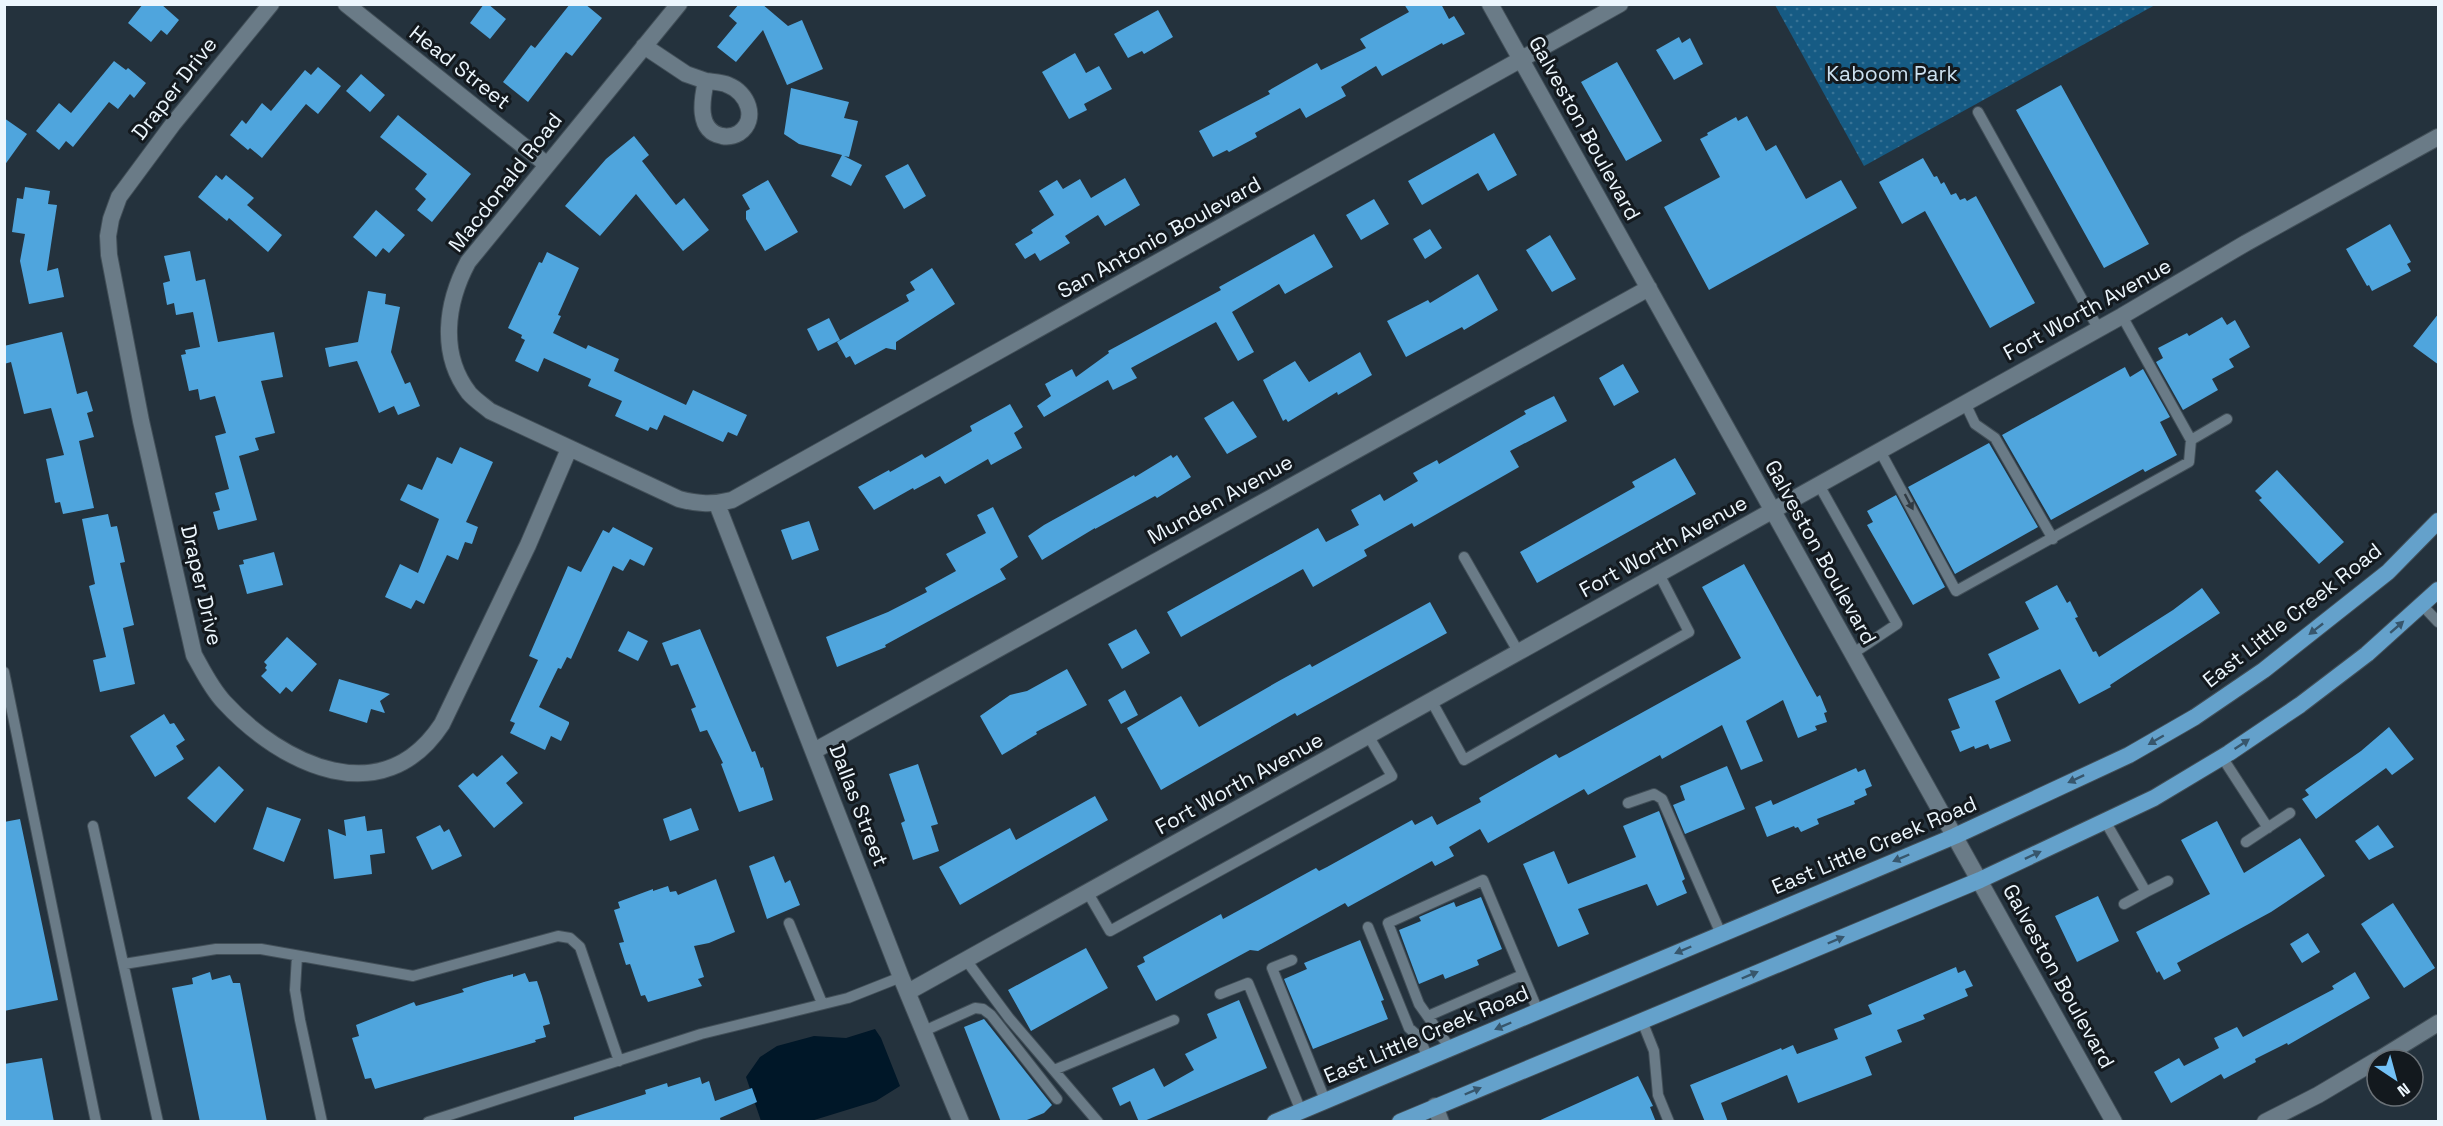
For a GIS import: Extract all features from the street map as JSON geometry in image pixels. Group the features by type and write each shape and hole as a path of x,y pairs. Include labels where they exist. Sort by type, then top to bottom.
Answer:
{"main road":[{"name":"East Little Creek Road","path":"1275,1122 1955,836 2129,755 2195,717 2264,670 2388,572 2439,521"},
{"path":"1400,1122 1438,1114 1642,1021 1980,880 2154,798 2222,757 2300,705 2367,654 2439,590"}],"street":[{"name":"Draper Drive","path":"271,4 173,124 119,197 108,236 109,255 141,420 189,633 194,655 209,682 224,702 247,723 283,751 302,762 323,769 351,774 377,772 401,764 417,753 442,724 528,545 569,449"},
{"name":"Head Street","path":"346,4 546,164"},
{"name":"Macdonald Road","path":"679,4 468,262 454,292 448,333 452,358 459,378 471,395 490,411 679,499 695,503 717,504"},
{"name":"Galveston Boulevard","path":"1490,4 2114,1122"},
{"name":"San Antonio Boulevard","path":"717,504 732,500 926,394 1620,4"},
{"path":"644,46 686,74 706,81"},
{"name":"Fort Worth Avenue","path":"904,984 966,960 1088,893 2439,137"},
{"name":"Munden Avenue","path":"814,751 1649,288"},
{"name":"Dallas Street","path":"717,504 904,984 961,1122"},
{"path":"2397,1048 2439,1023"},
{"path":"2265,1122 2319,1095 2365,1067"}],"lane":[{"path":"1978,112 2098,328"},
{"path":"1880,451 1956,591 2053,539 2189,462 2191,440 2122,316"},
{"path":"1965,403 1975,424 1995,438 2053,539"},
{"path":"2191,440 2227,419"},
{"path":"1819,485 1897,624 1852,654"},
{"path":"1464,557 1519,653"},
{"path":"1432,702 1464,760 1689,632 1659,574"},
{"path":"2422,605 2439,622"},
{"path":"4,672 96,1122"},
{"path":"1088,893 1110,931 1392,776 1369,737"},
{"path":"2222,757 2268,828"},
{"path":"1628,803 1654,794 1662,799 1721,934"},
{"path":"2246,842 2290,813"},
{"path":"2105,821 2146,892"},
{"path":"93,826 158,1122"},
{"path":"1450,1048 1419,1004 1388,923 1483,880 1538,1011"},
{"path":"2124,904 2168,881"},
{"path":"789,923 822,1004"},
{"path":"1368,927 1409,1028 1418,1036 1428,1057"},
{"path":"124,964 216,949 261,949 413,976 558,936 570,938 580,947 619,1060"},
{"path":"297,956 295,990 298,1010 322,1122"},
{"path":"966,960 1009,1018 1098,1122"},
{"path":"1293,960 1272,968 1325,1100"},
{"path":"1428,1016 1522,975"},
{"path":"1220,994 1248,983 1300,1111"},
{"path":"428,1122 701,1034 904,984"},
{"path":"924,1031 975,1008 983,1010 991,1015 1057,1099"},
{"path":"1054,1070 1174,1020"},
{"path":"1642,1021 1654,1051 1658,1095 1669,1122"}],"green space":[{"name":"Kaboom Park","path":"1775,5 2155,5 1864,166"}],"shaded area":[{"path":"875,1029 881,1038 900,1086 876,1101 811,1121 761,1121 746,1077 760,1057 777,1046 814,1036 846,1038"}],"building":[{"path":"143,4 161,4 179,20 167,35 161,30 151,42 128,23"},
{"path":"484,4 488,4 506,19 490,39 470,23"},
{"path":"570,4 585,4 602,18 572,56 566,52 528,102 503,82 531,45 535,48"},
{"path":"739,4 762,4 788,26 802,20 823,69 787,85 763,30 736,62 717,47 737,23 729,16"},
{"path":"1404,4 1441,4 1449,19 1454,16 1465,34 1443,45 1442,43 1382,76 1376,66 1341,87 1346,96 1306,118 1300,108 1255,133 1257,137 1229,152 1227,150 1213,157 1199,131 1270,94 1268,91 1317,63 1321,70 1366,48 1360,39 1409,12"},
{"path":"1158,10 1173,37 1144,54 1142,51 1128,58 1114,34"},
{"path":"1679,37 1682,43 1690,38 1703,64 1674,80 1656,50"},
{"path":"1075,53 1086,73 1099,66 1112,89 1084,104 1087,110 1069,119 1042,72"},
{"path":"114,61 126,70 128,68 146,83 134,98 130,94 118,109 109,102 73,147 66,141 59,150 36,131 59,103 71,113"},
{"path":"1617,62 1662,141 1626,161 1581,82"},
{"path":"318,67 341,86 318,114 306,104 262,158 230,135 242,120 246,124 262,103 271,111 305,70 311,75"},
{"path":"361,74 385,95 370,112 346,91"},
{"path":"2061,85 2149,244 2104,268 2016,110"},
{"path":"791,88 849,102 844,118 858,121 849,157 844,156 862,165 851,186 831,176 842,155 799,144 784,134"},
{"path":"398,115 471,174 432,222 417,210 426,199 415,189 427,174 380,137"},
{"path":"1747,116 1766,151 1776,145 1806,199 1841,180 1857,208 1709,290 1664,207 1720,177 1700,139 1736,117 1738,121"},
{"path":"4,118 27,134 4,166"},
{"path":"1494,133 1517,175 1488,191 1478,173 1422,205 1408,181"},
{"path":"634,136 649,155 642,161 676,205 684,198 709,230 683,251 636,194 600,236 565,206 606,159"},
{"path":"1923,158 1934,177 1937,176 1941,184 1944,182 1951,195 1956,193 1960,200 1965,198 1967,201 1976,196 2035,303 1990,328 1925,211 1902,224 1879,182"},
{"path":"908,164 926,196 904,209 885,176"},
{"path":"216,175 222,180 226,175 254,198 247,205 282,235 268,252 229,218 227,221 198,197"},
{"path":"1125,178 1140,205 1105,226 1098,215 1065,236 1070,243 1040,261 1035,253 1025,259 1015,244 1033,233 1031,230 1054,215 1039,191 1057,180 1063,189 1080,179 1091,198"},
{"path":"768,180 798,232 765,251 746,219 746,211 750,209 742,195"},
{"path":"25,187 50,191 48,204 57,205 47,271 58,268 64,297 29,304 20,261 25,234 12,232 17,198 23,199"},
{"path":"1374,199 1389,224 1361,240 1346,215"},
{"path":"376,210 405,235 389,253 383,248 376,257 353,237"},
{"path":"2390,224 2411,262 2407,264 2411,271 2372,291 2346,249"},
{"path":"1430,229 1442,248 1425,259 1413,239"},
{"path":"1314,234 1333,267 1285,294 1279,284 1232,312 1254,352 1238,361 1216,322 1131,368 1137,378 1113,390 1108,380 1044,417 1037,406 1051,396 1045,384 1072,369 1076,377 1109,353 1108,351 1221,290 1219,287"},
{"path":"1550,235 1576,279 1552,292 1526,250"},
{"path":"190,251 196,281 205,279 218,342 274,332 283,377 261,381 275,433 255,438 259,450 239,456 257,520 218,530 213,512 220,510 215,493 229,489 215,436 226,433 215,396 200,400 198,389 189,391 181,355 186,354 185,350 200,347 193,312 176,315 174,303 167,305 163,283 170,281 164,256"},
{"path":"547,252 579,268 558,315 561,316 553,333 586,349 588,345 619,359 614,371 686,405 693,390 747,415 737,436 728,432 723,442 664,415 657,430 650,427 648,431 615,416 622,401 588,386 591,379 544,358 538,372 515,361 525,340 521,338 522,335 508,328 539,262 542,263"},
{"path":"932,268 955,304 896,342 896,350 886,348 855,365 850,356 846,358 837,342 909,301 906,295 915,290 910,282"},
{"path":"1478,274 1498,310 1464,330 1462,327 1406,357 1387,321 1428,300 1430,303"},
{"path":"368,291 386,294 385,304 400,307 391,352 405,384 410,382 420,406 398,415 394,406 379,413 357,361 329,367 325,348 358,342"},
{"path":"2439,313 2439,365 2413,346"},
{"path":"2222,317 2227,325 2235,320 2250,347 2229,359 2234,367 2212,379 2218,390 2183,410 2156,362 2163,358 2158,348 2187,333 2189,336"},
{"path":"829,318 840,340 818,351 807,329"},
{"path":"62,332 77,394 87,391 93,411 87,413 94,437 79,441 94,508 63,514 60,502 55,503 46,459 64,455 51,408 24,414 11,362 4,364 4,346"},
{"path":"1360,352 1372,375 1338,395 1337,392 1288,422 1286,419 1283,421 1263,380 1295,361 1309,382"},
{"path":"1623,364 1639,392 1614,406 1599,378"},
{"path":"2125,367 2130,377 2143,369 2170,417 2160,422 2177,455 2145,472 2143,469 2051,520 2002,435"},
{"path":"1554,396 1567,421 1510,451 1519,467 1414,527 1412,523 1364,550 1367,556 1313,587 1303,569 1181,637 1167,612 1318,528 1326,542 1359,525 1351,510 1380,494 1384,501 1418,481 1413,473 1437,460 1439,464 1526,414 1524,411"},
{"path":"1233,401 1257,437 1227,454 1204,418"},
{"path":"1010,404 1023,427 1014,433 1022,448 991,465 988,459 945,484 940,476 874,510 858,487 922,454 925,458 972,431 970,426"},
{"path":"1989,443 2038,527 1955,574 1908,487"},
{"path":"460,447 493,462 466,522 478,527 472,544 465,542 458,560 447,555 424,604 416,600 411,609 385,597 400,564 418,573 439,519 400,500 408,484 422,490 437,457 452,464"},
{"path":"1171,455 1173,458 1177,455 1191,477 1157,498 1155,496 1095,528 1042,560 1028,536"},
{"path":"1675,458 1696,494 1537,583 1520,552 1635,487 1632,482"},
{"path":"2277,470 2344,542 2319,564 2259,500 2262,498 2255,491"},
{"path":"1896,495 1945,587 1913,605 1867,525 1873,522 1867,511"},
{"path":"993,507 1018,557 1000,569 1006,579 885,645 886,647 837,667 826,637 888,612 927,592 925,588 956,571 946,554 986,533 977,515"},
{"path":"108,514 111,527 117,526 125,562 120,563 134,625 123,628 135,684 100,692 93,660 106,657 89,586 95,584 82,519"},
{"path":"809,521 819,550 792,560 781,530"},
{"path":"613,527 653,548 644,566 630,559 623,571 613,566 571,659 567,657 561,669 558,668 539,707 569,724 561,741 551,736 545,750 510,733 515,723 510,721 538,660 529,656 568,566 581,572 603,530 609,533"},
{"path":"274,552 283,585 247,594 239,565 244,564 243,560"},
{"path":"1744,564 1817,697 1820,695 1827,712 1824,713 1827,722 1815,726 1817,730 1798,738 1783,700 1746,721 1763,761 1741,770 1722,725 1662,759 1660,755 1588,795 1584,789 1488,843 1480,829 1449,847 1454,856 1435,866 1432,861 1348,907 1345,903 1258,951 1250,950 1156,1001 1137,966 1145,962 1143,957 1221,914 1223,919 1316,868 1319,871 1327,867 1412,820 1415,825 1432,816 1437,825 1481,802 1479,798 1556,754 1559,758 1567,754 1741,658 1702,587"},
{"path":"2057,585 2067,603 2070,601 2078,617 2075,618 2093,652 2096,651 2099,657 2173,610 2202,588 2220,613 2110,685 2111,687 2079,704 2060,669 1995,701 2011,741 1990,749 1988,744 1975,749 1974,746 1960,752 1951,731 1960,728 1948,699 2000,678 1988,654 2039,629 2025,602"},
{"path":"1430,602 1447,633 1297,716 1295,713 1161,790 1127,728 1181,696 1199,727 1310,664 1312,667"},
{"path":"700,629 752,752 755,751 761,768 763,767 773,800 739,812 721,764 723,763 707,730 700,732 691,709 696,707 678,664 671,666 662,643"},
{"path":"1136,629 1150,653 1122,669 1108,644"},
{"path":"628,631 648,641 638,661 618,651"},
{"path":"287,637 317,664 292,692 286,687 280,694 261,676 267,670 264,662"},
{"path":"1067,669 1087,705 1036,732 1037,734 1002,755 980,716 1010,695 1027,691"},
{"path":"339,679 390,694 380,701 385,713 371,709 367,723 329,711"},
{"path":"1125,690 1138,715 1121,724 1108,700"},
{"path":"164,714 170,724 174,723 185,740 176,746 184,759 155,777 130,736"},
{"path":"2389,727 2414,759 2392,775 2386,768 2316,819 2302,799 2309,795 2305,790 2361,751"},
{"path":"502,755 518,773 506,783 523,803 494,828 458,786 473,773 477,777"},
{"path":"918,764 938,824 931,826 939,851 913,860 901,823 905,821 889,774"},
{"path":"219,766 244,790 215,823 187,798"},
{"path":"1727,766 1745,809 1685,834 1673,805 1685,800 1680,786"},
{"path":"1856,768 1858,772 1865,769 1872,786 1865,789 1867,795 1854,801 1855,804 1817,819 1819,824 1801,832 1798,827 1794,826 1767,837 1755,807 1771,800 1773,805"},
{"path":"1095,796 1108,820 960,905 939,867 1010,828 1016,840"},
{"path":"267,807 301,819 284,862 253,849"},
{"path":"691,808 699,830 670,841 663,819"},
{"path":"1659,811 1685,879 1682,881 1687,893 1657,906 1647,884 1578,909 1589,934 1558,947 1523,864 1554,851 1568,884 1636,857 1623,826"},
{"path":"365,816 367,831 382,829 385,853 370,855 372,874 334,879 328,829 346,836 344,820"},
{"path":"20,819 58,1000 4,1011 4,822"},
{"path":"2217,821 2244,873 2300,838 2325,876 2271,912 2177,963 2181,971 2164,980 2159,971 2157,973 2136,932 2210,894 2181,840"},
{"path":"440,825 444,832 449,829 462,856 432,870 416,837"},
{"path":"2378,825 2394,847 2369,860 2355,841"},
{"path":"774,856 785,883 790,880 800,905 767,919 749,866"},
{"path":"716,879 735,932 709,943 694,946 704,977 698,979 702,986 648,1002 645,995 641,996 630,964 626,965 619,943 624,942 614,910 620,908 618,902 668,886 670,892 676,891 678,895"},
{"path":"2098,896 2119,941 2077,962 2055,916"},
{"path":"1481,897 1502,949 1477,960 1479,965 1445,979 1443,974 1419,984 1399,930 1421,921 1419,917 1454,902 1456,907"},
{"path":"2393,903 2435,968 2404,988 2361,924"},
{"path":"2308,933 2320,952 2302,963 2290,944"},
{"path":"1360,940 1384,1000 1381,1001 1388,1019 1313,1049 1284,979 1307,969 1304,963"},
{"path":"1086,948 1108,988 1031,1031 1008,990"},
{"path":"1956,967 1958,973 1965,970 1973,986 1965,989 1968,996 1923,1015 1925,1019 1897,1030 1902,1042 1865,1057 1872,1075 1798,1103 1787,1075 1721,1103 1728,1122 1705,1122 1690,1085 1781,1048 1782,1050 1793,1045 1797,1054 1838,1039 1834,1029 1872,1014 1868,1005"},
{"path":"210,972 212,980 230,975 233,983 240,983 267,1122 200,1122 172,988 193,984 192,978"},
{"path":"2355,972 2370,998 2288,1045 2287,1043 2255,1059 2256,1062 2224,1079 2221,1074 2171,1103 2154,1072 2179,1058 2184,1066 2219,1048 2214,1038 2237,1027 2243,1037 2334,989 2332,986"},
{"path":"525,973 529,982 537,981 542,996 550,1024 543,1026 546,1037 535,1040 536,1042 375,1089 371,1078 365,1079 352,1038 359,1036 356,1025 414,1002 416,1006 464,992 462,989 484,982"},
{"path":"1239,1000 1267,1068 1142,1122 1139,1122 1130,1101 1120,1106 1112,1088 1154,1068 1164,1087 1194,1070 1185,1054 1217,1038 1207,1014"},
{"path":"984,1019 1052,1105 1044,1113 1022,1122 1001,1122 964,1027"},
{"path":"42,1058 54,1122 4,1122 4,1064"},
{"path":"1638,1076 1653,1106 1650,1107 1656,1122 1536,1122"},
{"path":"700,1077 702,1084 709,1081 715,1101 752,1088 757,1102 720,1118 721,1122 574,1122 574,1117 646,1094 645,1090 667,1083 668,1087"}]}
